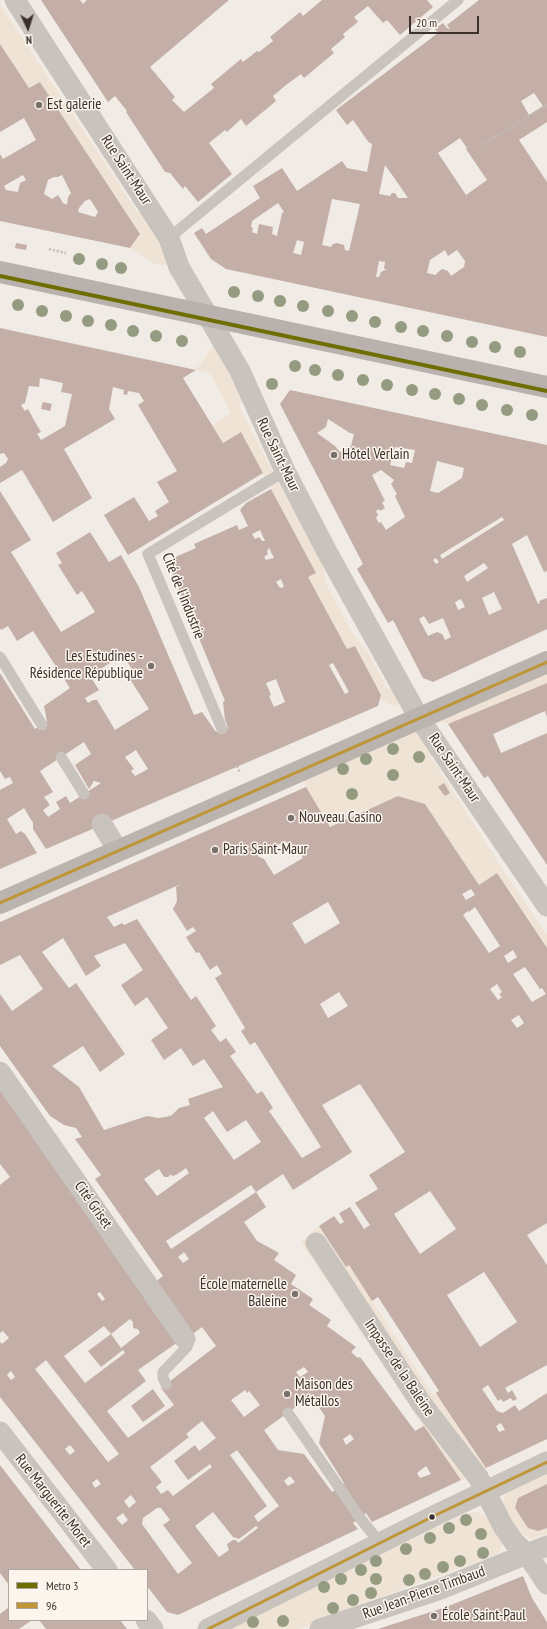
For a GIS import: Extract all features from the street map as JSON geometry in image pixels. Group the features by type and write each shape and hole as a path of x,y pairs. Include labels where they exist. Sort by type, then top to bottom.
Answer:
{"main road":[{"path":"0,272 547,387"}],"street":[{"name":"Rue Saint-Maur","path":"16,0 169,238 179,267 240,371 285,471 326,550 419,718 547,906"},
{"path":"0,903 547,662"},
{"path":"102,824 118,851"},
{"name":"Cité Griset","path":"0,1072 185,1339"},
{"name":"Impasse de la Baleine","path":"316,1244 423,1405 478,1477 503,1526 514,1542 527,1554 547,1584"},
{"name":"Rue Marguerite Moret","path":"0,1432 106,1569"},
{"path":"208,1629 547,1462"},
{"name":"Rue Jean-Pierre Timbaud","path":"320,1629 438,1590 547,1546"},
{"path":"147,1621 153,1629"}],"lane":[{"path":"169,238 458,0"},
{"name":"Cité de l'Industrie","path":"222,729 148,554 285,471"},
{"path":"0,657 42,725"},
{"path":"61,757 84,794"},
{"path":"166,1384 163,1378 163,1372 188,1347 185,1339"},
{"path":"288,1413 360,1518 380,1543"}],"path":[{"path":"484,144 547,105"},
{"path":"49,249 66,253"}],"shaded area":[{"path":"0,4 137,212 144,212 159,234 169,266 153,263 130,248 140,234 40,82 29,88 0,44"},
{"path":"213,346 218,352 243,399 239,407 323,567 326,583 352,633 368,652 387,688 395,690 399,702 398,707 380,700 381,695 355,646 347,649 308,577 316,573 241,432 223,443 212,425 231,413 210,373 196,370"},
{"path":"547,669 547,683 448,724 438,721"},
{"path":"416,730 436,753 431,757 547,935 547,948 497,873 479,885 425,804 398,796 330,827 306,787 302,777"},
{"path":"319,1226 346,1267 349,1265 433,1395 436,1393 486,1468 461,1480 417,1417 301,1242"},
{"path":"547,1468 547,1484 518,1498 515,1508 528,1528 538,1531 547,1528 547,1534 531,1539 521,1534 506,1510 503,1500 507,1492"},
{"path":"477,1512 484,1515 501,1540 502,1545 500,1551 495,1555 352,1607 350,1612 299,1629 224,1629 467,1513"}],"building":[{"path":"41,0 80,0 83,4 87,0 229,0 150,67 175,97 172,100 184,112 214,88 211,84 241,59 243,62 257,51 259,52 273,41 270,37 300,12 303,16 322,0 427,0 433,7 400,35 387,20 383,23 368,6 354,17 358,22 343,34 345,37 331,49 334,53 304,78 301,74 286,85 273,96 276,101 246,126 241,119 227,132 225,130 209,143 232,174 198,202 185,186 183,189 170,173 165,172 126,112 127,111 115,96 108,102"},
{"path":"479,0 547,0 547,122 519,140 547,182 547,337 226,269 211,259 194,233 202,228 206,234 260,198 253,186 282,168 297,191 342,161 347,168 367,172 372,145 353,120 347,125 336,110 438,33 435,29 443,23 450,29 447,25","holes":["534,93 543,106 529,115 521,101","460,138 487,180 466,195 438,153","385,165 408,198 398,198 395,193 392,193 390,196 379,194","332,199 360,204 349,251 345,250 344,245 337,243 333,244 331,247 322,245","278,203 284,212 282,213 277,236 272,234 273,227 259,224 257,234 252,232 253,228 251,227 252,221","297,240 304,242 301,255 293,253","445,250 448,256 457,250 465,261 464,267 451,276 448,271 442,269 436,275 427,273 430,260","379,261 385,262 384,269 387,269 381,272 379,277 376,277"]},
{"path":"0,44 29,88 40,82 140,234 130,248 0,221 0,154 3,159 36,140 24,118 0,132","holes":["23,175 26,180 20,183 18,192 6,190 4,186","62,175 71,193 68,197 67,205 63,203 58,195 52,199 44,194 48,180","90,199 98,212 95,217 78,212 79,208 85,201"]},
{"path":"16,243 27,245 26,250 15,248"},
{"path":"0,328 196,370 183,378 223,443 241,432 263,473 128,555 104,515 134,497 149,521 158,516 155,511 169,502 157,482 177,471 138,405 144,401 139,393 128,391 127,395 123,394 124,390 113,387 109,409 115,419 64,449 92,498 53,522 22,470 0,483 0,467 6,463 8,459 4,453 0,454","holes":["40,378 63,383 61,392 72,394 65,426 41,440 37,434 41,432 28,409 25,411 21,405 25,403 29,386 39,387"]},
{"path":"290,390 547,445 547,571 544,572 527,535 512,544 538,604 540,603 539,601 547,598 547,629 433,682 423,678 393,620 388,623 357,569 363,564 280,404","holes":["328,419 354,434 351,446 340,452 335,446 317,433 326,427","395,447 415,450 412,463 406,462 404,468 390,465","437,461 464,468 462,478 438,493 430,491","381,470 394,480 391,484 397,494 395,496 405,517 386,530 381,522 379,523 376,518 378,515 376,511 379,509 380,511 385,508 382,502 385,501 372,475","502,517 504,520 442,559 440,555","436,558 439,562 436,564 433,560","484,563 488,568 467,582 464,576","494,592 502,609 489,615 482,598","461,599 465,607 458,610 455,602","424,616 429,624 443,618 451,637 445,640 442,634 437,632 428,636 419,619"]},
{"path":"43,402 52,404 50,411 41,409"},
{"path":"271,489 316,573 308,577 347,649 355,646 381,695 378,706 46,849 33,829 33,823 24,808 7,819 16,834 21,831 25,834 37,853 0,869 0,790 13,783 10,777 5,779 0,771 0,673 35,729 47,721 44,706 70,688 33,631 17,641 8,626 1,630 0,628 0,491 31,540 11,552 61,632 95,612 82,591 77,595 58,565 62,563 56,553 90,532 109,562 121,555 139,587 194,715 202,712 216,732 228,727 225,720 223,702 225,701 169,566 173,564 171,559 196,548 194,544 237,525 239,530 248,526 240,510 246,503","holes":["260,530 265,541 262,541 259,537 255,539 252,534","269,548 274,558 266,560 264,557 268,554 267,551","281,579 284,587 280,588 276,582","119,657 125,659 134,672 128,676 149,709 115,730 97,700 93,700 88,703 85,698 99,690 90,676","333,663 349,692 345,694 329,665","276,679 285,702 274,707 269,696 271,695 266,683","84,742 91,754 75,765 89,789 94,781 101,783 70,803 66,796 56,802 60,809 48,817 43,810 50,805 44,797 53,792 40,771","136,750 148,769 135,776 131,771 134,769 125,757"]},
{"path":"547,683 547,717 545,711 493,734 501,753 547,733 547,865 488,776 484,778 448,724"},
{"path":"444,783 450,793 445,796 438,787"},
{"path":"306,787 330,827 398,796 425,804 479,885 497,873 547,948 547,1223 527,1235 547,1265 547,1365 505,1388 508,1393 512,1390 517,1399 513,1401 511,1398 503,1402 501,1399 498,1401 488,1385 482,1389 497,1411 503,1413 515,1405 519,1411 547,1393 547,1439 486,1468 436,1393 439,1391 378,1297 372,1301 349,1265 346,1267 319,1226 334,1216 340,1224 344,1222 339,1213 350,1207 364,1229 370,1225 355,1203 378,1189 369,1175 405,1152 360,1084 322,1105 352,1152 293,1190 283,1174 256,1192 266,1207 244,1222 257,1241 279,1253 274,1260 296,1275 291,1284 313,1299 309,1305 331,1320 327,1326 356,1347 351,1352 358,1358 360,1357 415,1431 424,1426 461,1480 372,1522 366,1513 353,1523 358,1529 178,1615 167,1612 148,1587 148,1569 134,1569 0,1397 0,1342 2,1344 9,1338 3,1331 0,1333 0,1185 10,1177 0,1164 0,1090 178,1342 138,1370 146,1381 107,1411 128,1438 174,1405 161,1388 216,1346 202,1327 191,1335 154,1283 163,1276 95,1179 101,1175 75,1139 82,1137 76,1128 64,1125 50,1116 0,1046 0,994 12,1011 43,989 20,955 0,965 0,922","holes":["286,841 290,848 296,845 303,858 274,875 264,859 259,857 257,854","181,884 176,887 177,901 173,909 187,931 193,927 196,931 186,937 196,953 199,952 210,970 217,965 222,974 215,978 245,1028 241,1031 250,1045 255,1042 321,1147 302,1158 269,1111 273,1108 262,1091 257,1094 230,1056 236,1052 226,1038 220,1042 211,1030 216,1026 196,996 191,1000 137,919 124,925 122,923 114,927 107,917","471,889 475,895 466,900 462,894","328,902 340,923 305,944 292,923","475,907 500,946 489,953 463,915 468,911 470,912","63,938 86,976 101,966 94,956 125,943 143,970 121,985 135,1006 147,997 168,1028 151,1040 164,1060 181,1048 193,1066 204,1059 223,1087 188,1099 190,1105 179,1108 172,1115 158,1118 147,1116 104,1130 79,1087 52,1066 83,1046 100,1072 125,1054 76,983 69,988 42,952","513,950 517,957 508,963 504,956","525,967 540,989 542,988 546,994 532,1002 513,974","497,984 502,992 499,994 502,997 498,1000 490,989","339,992 348,1006 328,1018 320,1004","519,1015 524,1023 517,1028 511,1020","213,1111 227,1132 246,1120 261,1142 234,1160 204,1118","186,1168 189,1173 157,1196 144,1179 159,1169 164,1177 168,1177 171,1174 172,1176 176,1175","251,1185 256,1192 171,1249 166,1241","430,1191 456,1229 420,1254 394,1214","184,1252 189,1259 183,1263 178,1257","484,1272 517,1322 480,1347 447,1295","100,1292 105,1299 102,1301 97,1294","130,1319 133,1322 133,1328 138,1329 140,1333 121,1348 111,1334","104,1326 111,1334 88,1351 101,1367 123,1350 125,1353 85,1383 64,1356","46,1360 119,1454 108,1462 35,1369","304,1367 308,1372 300,1377 296,1372","11,1371 15,1377 11,1380 7,1375","245,1390 247,1393 249,1391 260,1405 244,1417 231,1400","311,1396 325,1416 319,1443 344,1483 332,1492 304,1454 278,1450 264,1430","202,1421 216,1438 199,1451 195,1445 174,1461 188,1480 210,1464 212,1467 173,1496 168,1490 161,1494 156,1487 162,1482 150,1467 189,1437 186,1434","501,1423 505,1430 499,1432 496,1426","350,1434 354,1439 346,1445 343,1439","70,1445 75,1451 70,1455 65,1449","237,1450 279,1506 258,1522 254,1516 267,1506 230,1455","426,1466 431,1474 420,1478 417,1473","290,1476 295,1482 288,1486 284,1481","97,1479 101,1484 95,1488 92,1483","131,1495 136,1502 129,1508 124,1501","157,1508 161,1508 170,1520 163,1525 192,1563 178,1574 142,1524 143,1518","213,1512 233,1537 239,1539 256,1526 258,1528 238,1543 236,1540 233,1540 227,1544 229,1550 219,1557 195,1526","123,1513 128,1520 122,1525 116,1518"]},
{"path":"153,1389 165,1406 143,1422 131,1406"},
{"path":"0,1465 80,1569 8,1569 8,1584 0,1573"},
{"path":"547,1484 547,1528 538,1531 528,1528 515,1508 518,1498"},
{"path":"523,1576 532,1598 547,1622 547,1629 378,1629 446,1607"},
{"path":"8,1608 8,1621 31,1621 19,1629 0,1629 0,1614"},
{"path":"40,1621 121,1621 127,1629 46,1629"}],"metro line":[{"name":"3","path":"0,276 547,391"}],"transit line":[{"name":"96","path":"0,903 547,662"},
{"name":"96","path":"208,1629 438,1514 547,1462"}],"place":[{"name":"Est galerie","path":"39,105"},
{"name":"Hôtel Verlain","path":"334,455"},
{"name":"Les Estudines - Résidence République","path":"151,666"},
{"name":"Nouveau Casino","path":"291,818"},
{"name":"Paris Saint-Maur","path":"215,850"},
{"name":"École maternelle Baleine","path":"295,1294"},
{"name":"Maison des Métallos","path":"287,1394"},
{"name":"École Saint-Paul","path":"434,1616"}]}
